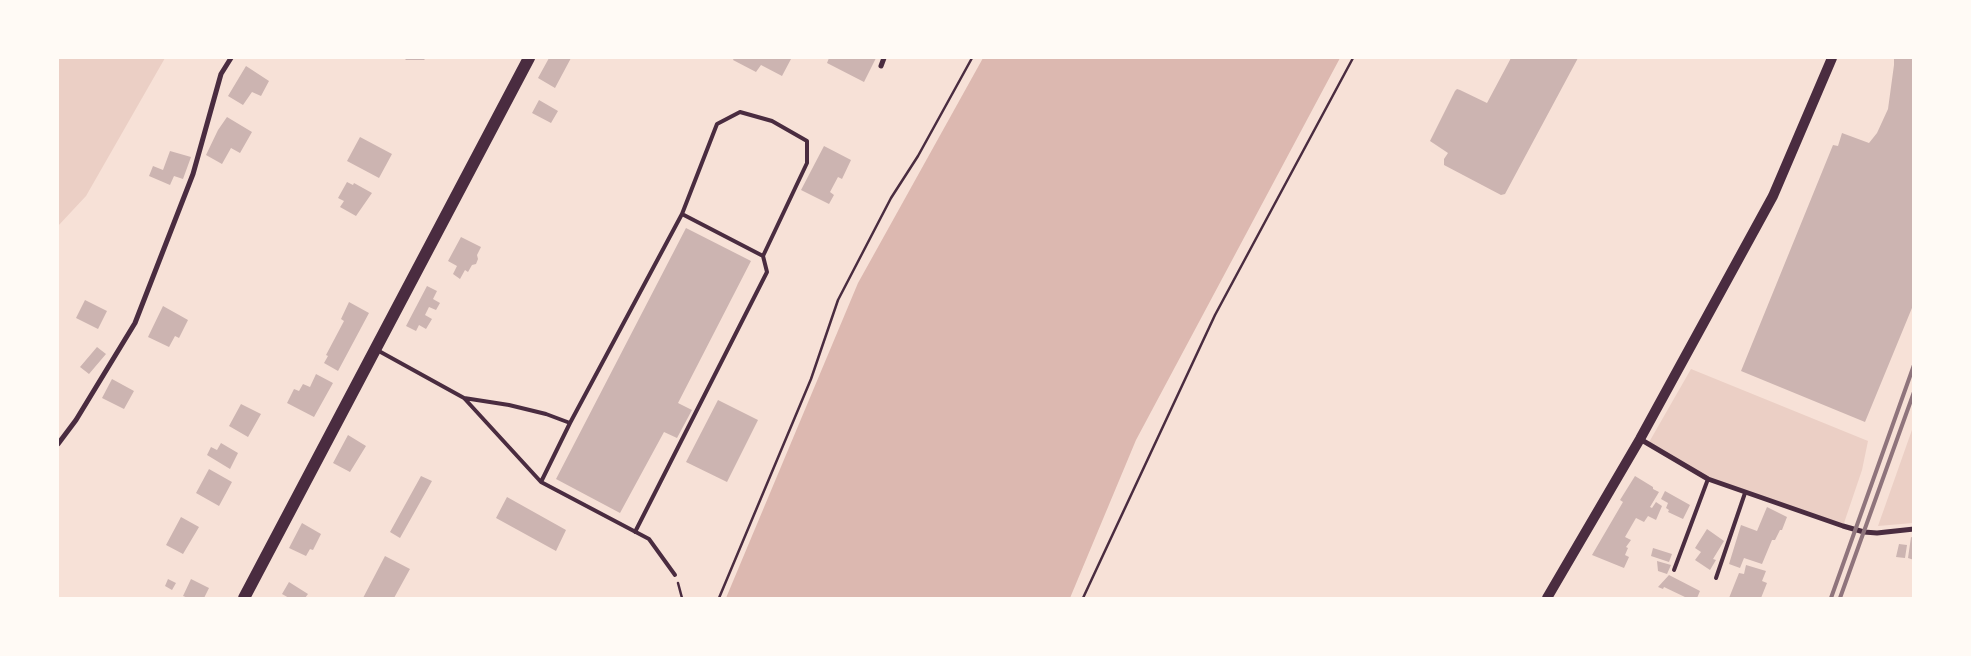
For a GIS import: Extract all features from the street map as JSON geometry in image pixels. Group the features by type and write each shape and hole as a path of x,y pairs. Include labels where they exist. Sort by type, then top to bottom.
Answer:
{"main road":[{"path":"244,598 529,58"},
{"path":"1547,598 1640,439 1773,196 1832,58"}],"street":[{"path":"58,444 76,420 135,322 193,174 221,74 231,58"},
{"path":"881,66 884,58"},
{"path":"1640,439 1708,479 1745,493 1864,532 1876,533 1914,529"}],"lane":[{"path":"541,482 570,423 682,214 717,124 740,112 772,121 807,142 806,163 763,256 767,272 634,532"},
{"path":"682,214 763,256"},
{"path":"376,349 464,398 541,482 649,539 675,575"},
{"path":"464,398 509,405 546,414 570,423"},
{"path":"1674,570 1708,479"},
{"path":"1716,578 1745,493"}],"path":[{"path":"406,58 424,58"},
{"path":"719,598 811,378 838,300 891,198 918,156 972,58"},
{"path":"1083,598 1215,315 1354,58"},
{"path":"675,575 682,598"}],"shaded area":[{"path":"58,58 165,58 86,196 58,226"},
{"path":"983,58 1340,58 1136,440 1070,598 726,598 858,283"},
{"path":"1691,369 1868,441 1862,470 1843,526 1708,479 1648,444"},
{"path":"1913,427 1913,523 1878,526"}],"building":[{"path":"549,58 571,58 555,88 538,78"},
{"path":"734,58 791,59 782,76 761,65 756,72 733,60"},
{"path":"829,58 876,58 864,82 827,63"},
{"path":"1511,58 1578,58 1505,194 1501,195 1444,165 1444,159 1448,153 1430,141 1455,91 1457,89 1460,90 1487,103"},
{"path":"1894,58 1914,58 1914,303 1865,422 1741,371 1833,145 1838,146 1842,133 1869,143 1877,133 1888,109"},
{"path":"246,66 269,81 261,96 252,92 243,105 228,96"},
{"path":"539,100 558,111 551,123 532,113"},
{"path":"227,117 252,132 240,153 231,148 222,164 206,155 218,130"},
{"path":"360,137 392,154 379,178 347,161"},
{"path":"824,146 851,160 842,179 838,177 830,192 834,195 829,204 801,190"},
{"path":"170,151 191,157 183,179 174,176 170,185 149,176 153,166 163,170"},
{"path":"347,182 353,185 354,183 372,193 356,216 340,207 344,201 338,198"},
{"path":"686,228 751,261 678,403 692,410 677,438 664,432 620,513 556,479"},
{"path":"461,237 481,247 477,255 476,264 472,265 468,272 465,270 460,279 453,274 457,266 448,261"},
{"path":"427,286 437,291 433,299 440,303 436,310 429,307 425,315 432,319 426,329 419,325 416,331 406,326"},
{"path":"85,300 107,311 98,329 76,318"},
{"path":"349,302 369,313 338,371 324,363 328,356 326,355 344,321 341,319"},
{"path":"163,306 188,320 179,338 175,336 169,347 148,337"},
{"path":"97,347 106,354 89,374 80,367"},
{"path":"316,374 333,383 314,417 287,403 294,389 299,391 303,384 310,387"},
{"path":"112,379 134,391 124,409 102,398"},
{"path":"718,400 758,420 727,482 686,462"},
{"path":"241,404 261,414 248,437 229,426"},
{"path":"348,435 366,446 350,472 333,463"},
{"path":"221,443 238,453 230,469 207,455 211,447 217,450"},
{"path":"209,469 232,482 219,506 196,493"},
{"path":"421,476 432,481 400,538 390,532"},
{"path":"1635,476 1659,492 1650,507 1652,508 1656,502 1662,506 1656,520 1648,516 1644,522 1636,518 1625,537 1631,540 1626,547 1628,548 1625,555 1629,557 1624,568 1592,555 1623,502 1620,500"},
{"path":"1665,491 1690,505 1683,519 1668,512 1669,510 1666,508 1668,503 1661,499"},
{"path":"507,497 566,530 556,551 496,518"},
{"path":"1767,507 1787,517 1782,530 1780,530 1775,540 1772,540 1762,564 1744,558 1740,568 1729,564 1741,525 1757,531"},
{"path":"181,517 199,527 183,554 166,545"},
{"path":"302,523 321,534 313,550 310,549 306,556 289,548"},
{"path":"1707,529 1724,541 1713,559 1716,560 1710,570 1695,560 1701,552 1695,548"},
{"path":"1911,537 1914,538 1914,560 1908,558"},
{"path":"1899,544 1907,545 1905,558 1896,557"},
{"path":"1653,548 1672,554 1669,562 1651,556"},
{"path":"385,556 410,569 394,598 363,598"},
{"path":"1657,561 1671,565 1667,574 1658,571"},
{"path":"1746,565 1766,571 1762,581 1767,583 1761,598 1729,598 1739,573 1744,574"},
{"path":"1669,575 1700,591 1697,598 1687,598 1664,587 1663,589 1658,587"},
{"path":"168,579 176,583 172,590 165,586"},
{"path":"191,579 209,588 204,598 188,598 183,596"},
{"path":"289,582 308,594 305,598 289,598 282,594"}],"railway":[{"path":"1831,598 1914,365"},
{"path":"1840,598 1914,392"}]}
